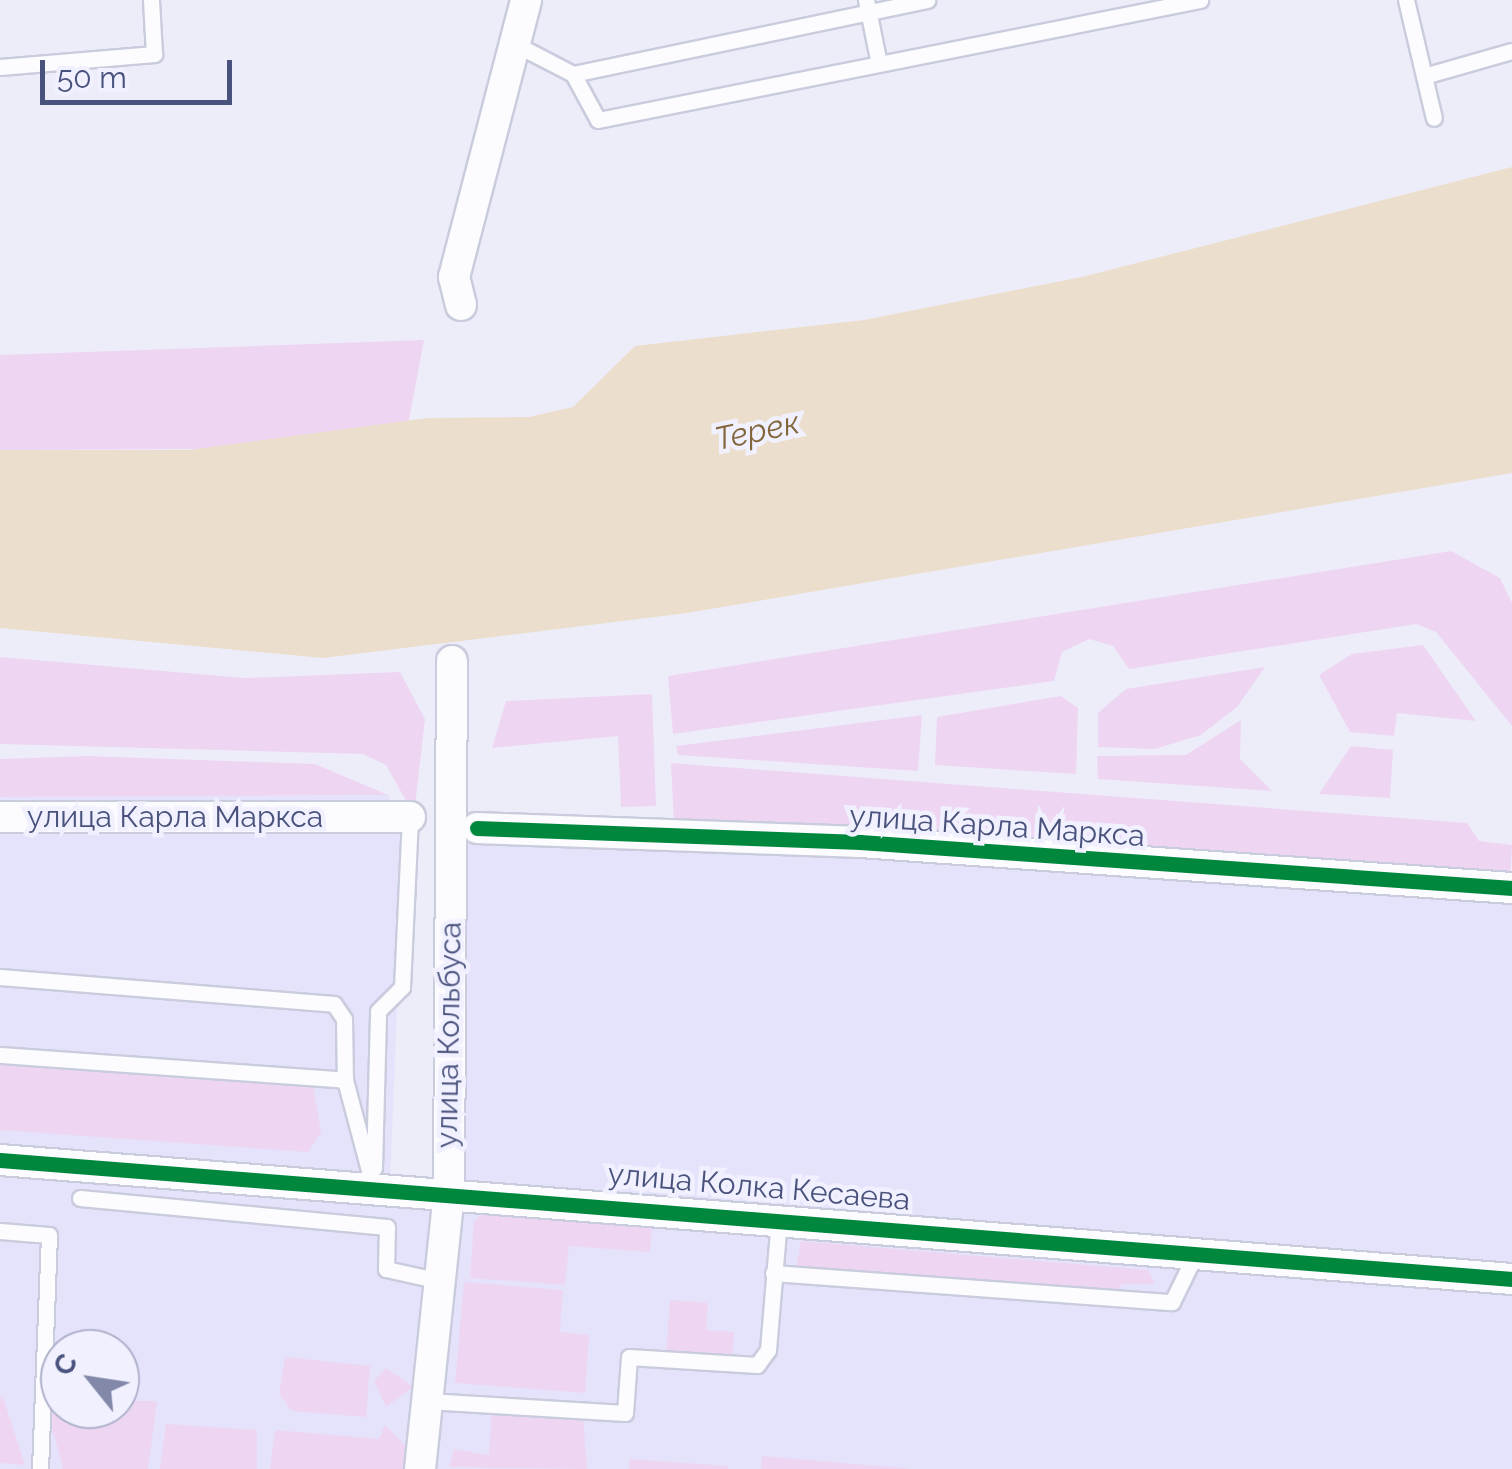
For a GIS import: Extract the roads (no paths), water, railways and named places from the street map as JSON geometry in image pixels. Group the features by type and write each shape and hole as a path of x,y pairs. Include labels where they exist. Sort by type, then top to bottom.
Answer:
{"street":[{"path":"461,305 454,277 526,0"},
{"name":"улица Кольбуса","path":"420,1469 449,1191 452,660"},
{"name":"улица Карла Маркса","path":"0,817 410,817"},
{"name":"улица Карла Маркса","path":"477,828 860,842 1512,888"},
{"name":"улица Колка Кесаева","path":"0,1160 780,1214 1512,1279"}],"lane":[{"path":"0,67 154,54 152,0"},
{"path":"573,74 867,6 927,0"},
{"path":"515,44 573,74 598,120 879,64 1127,7 1200,0"},
{"path":"1406,0 1434,118"},
{"path":"867,6 879,64"},
{"path":"1424,76 1512,51"},
{"path":"374,1184 378,1010 402,987 410,817"},
{"path":"0,977 334,1004 344,1019 345,1080 374,1184"},
{"path":"0,1055 345,1080"},
{"path":"80,1198 387,1228 386,1269 440,1281"},
{"path":"428,1402 625,1414 629,1357 757,1365 768,1350 780,1214"},
{"path":"0,1231 49,1235 40,1469"},
{"path":"773,1272 1172,1302 1196,1253"}],"water":[{"name":"Терек","path":"1512,167 1512,473 687,613 323,658 0,628 0,450 189,450 427,418 529,417 573,407 635,346 864,320 1082,277"}]}
